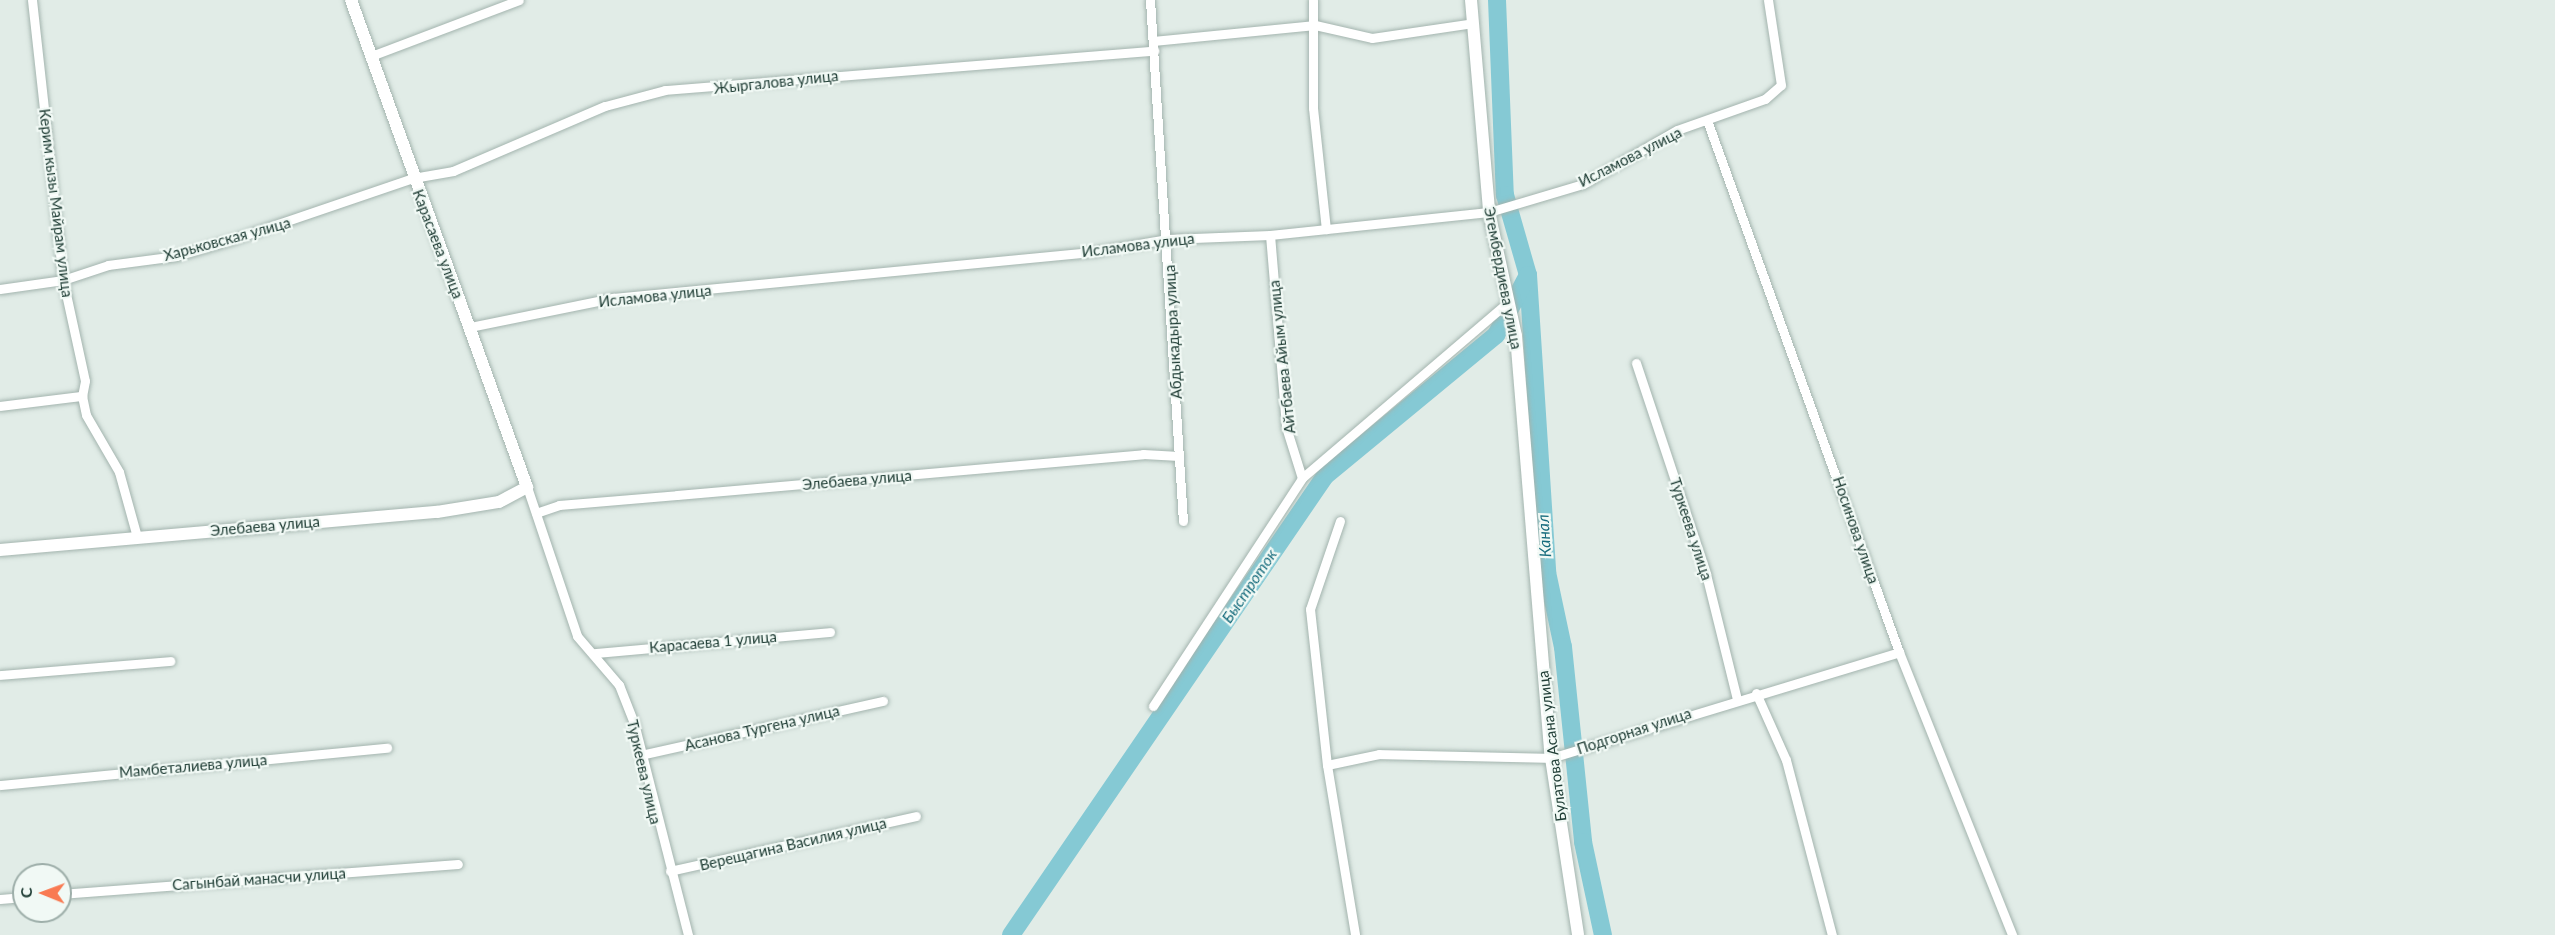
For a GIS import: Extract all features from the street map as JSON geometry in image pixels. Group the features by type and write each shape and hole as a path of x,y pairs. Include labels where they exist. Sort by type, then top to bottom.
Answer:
{"street":[{"name":"Керим кызы Майрам улица","path":"32,0 63,280 85,381 82,396 86,415 119,472 137,537"},
{"name":"Карасаева улица","path":"351,0 527,487"},
{"path":"371,56 519,0"},
{"name":"Абдыкадыра улица","path":"1150,0 1168,239 1183,521"},
{"path":"1313,0 1316,25 1313,108 1326,229"},
{"name":"Эгембердиева улица","path":"1471,0 1489,212 1508,302 1533,557"},
{"name":"Исламова улица","path":"470,327 613,298 1097,251 1168,239 1270,235 1489,212 1583,184 1677,130 1708,123 1745,110 1781,85 1768,0"},
{"name":"Жыргалова улица","path":"414,178 453,171 605,106 665,90 1154,46 1316,25 1372,38 1473,23"},
{"name":"Носинова улица","path":"1708,123 1899,652 2012,935"},
{"name":"Харьковская улица","path":"0,289 63,280 244,236 414,178"},
{"name":"Айтбаева Айым улица","path":"1270,235 1286,427 1302,478"},
{"path":"1152,706 1302,478 1508,302"},
{"name":"Туркеева улица","path":"1636,363 1706,574 1737,699"},
{"path":"0,406 82,396"},
{"name":"Элебаева улица","path":"536,513 630,499 1143,454 1179,456"},
{"name":"Элебаева улица","path":"0,550 438,512 499,502 527,487"},
{"name":"Туркеева улица","path":"527,487 577,636 595,653 619,685 641,755 688,935"},
{"path":"1340,521 1310,609 1327,765 1355,935"},
{"name":"Булатова Асана улица","path":"1533,557 1551,759 1578,935"},
{"name":"Карасаева 1 улица","path":"595,653 830,632"},
{"name":"Подгорная улица","path":"1327,765 1379,754 1551,759 1756,693 1899,652"},
{"path":"0,675 170,661"},
{"path":"1756,693 1786,760 1832,935"},
{"name":"Асанова Тургена улица","path":"641,755 883,701"},
{"name":"Мамбеталиева улица","path":"0,785 387,748"},
{"name":"Верещагина Василия улица","path":"670,871 916,816"},
{"name":"Сагынбай манасчи улица","path":"72,893 458,864"}],"waterway":[{"name":"Канал","path":"1497,0 1505,195 1528,275 1547,572 1563,647 1583,842 1603,935"},
{"name":"Быстроток","path":"1011,935 1325,476 1496,335 1528,275"}]}
